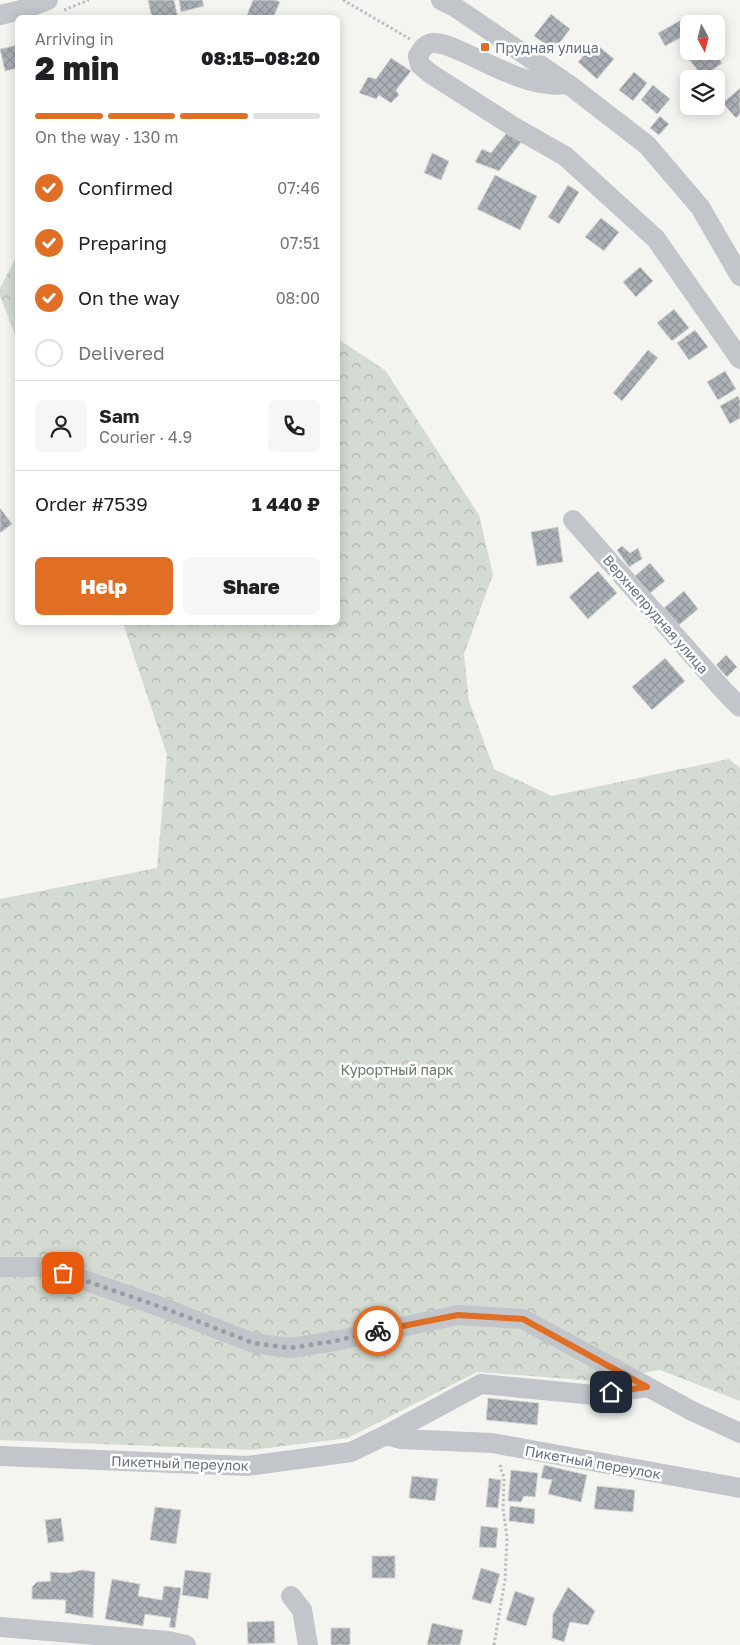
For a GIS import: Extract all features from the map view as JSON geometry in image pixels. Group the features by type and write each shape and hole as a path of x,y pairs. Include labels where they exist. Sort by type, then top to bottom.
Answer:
{"street":[{"path":"441,0 455,7 568,84 647,145 700,207 740,276"},
{"path":"0,15 24,9 55,5"},
{"path":"568,84 556,86 539,84 449,46 432,43 423,47 418,56 420,65 431,74 514,127 565,156 656,239 740,359"},
{"name":"Верхнепрудная улица","path":"573,520 740,707"},
{"path":"0,1267 46,1267 164,1308 253,1343 290,1348 335,1341 458,1315 523,1319 692,1411 740,1433"},
{"name":"Пикетный переулок","path":"0,1456 247,1466 351,1452 386,1436 481,1384 594,1395 647,1387"},
{"name":"Пикетный переулок","path":"386,1436 400,1439 492,1443 740,1488"},
{"path":"291,1596 302,1610 308,1645"},
{"path":"0,1627 168,1641 186,1645"}],"path":[{"path":"55,5 89,0"},
{"path":"343,0 423,47"},
{"path":"494,1645 504,1580 507,1537 503,1509 504,1477 500,1467"}],"green space":[{"path":"15,259 15,335 0,296 0,288"},
{"name":"Курортный парк","path":"340,340 385,370 479,515 493,574 464,654 469,701 494,769 552,796 729,759 740,768 740,1401 660,1370 595,1381 477,1372 348,1438 252,1450 0,1440 0,899 157,868 167,755 124,625 340,625"}],"building":[{"path":"148,0 174,0 177,15 151,15"},
{"path":"179,0 202,0 204,6 181,12"},
{"path":"253,0 276,0 280,2 274,15 247,15"},
{"path":"551,14 570,29 554,50 534,36"},
{"path":"680,21 680,38 665,46 658,33"},
{"path":"595,43 614,59 597,79 578,62"},
{"path":"15,46 15,69 5,71 0,49"},
{"path":"391,58 411,71 396,90 399,95 391,103 379,95 376,99 359,93 368,77 376,79"},
{"path":"690,60 720,60 722,63 712,70 698,70"},
{"path":"634,72 647,83 633,101 619,90"},
{"path":"653,85 670,99 657,114 641,100"},
{"path":"740,88 740,114 736,118 725,105 725,101"},
{"path":"660,116 669,124 659,135 650,128"},
{"path":"509,130 522,141 499,171 475,162 482,149 491,153"},
{"path":"432,153 449,161 441,180 424,173"},
{"path":"495,175 537,196 520,230 477,209"},
{"path":"568,185 579,192 559,224 548,217"},
{"path":"601,218 619,232 604,251 585,237"},
{"path":"640,267 653,281 636,297 623,282"},
{"path":"674,309 689,328 672,341 657,323"},
{"path":"695,330 708,347 689,360 677,343"},
{"path":"648,350 658,358 622,401 613,393"},
{"path":"725,371 736,389 718,400 707,382"},
{"path":"738,396 740,401 740,418 730,424 720,406"},
{"path":"0,508 12,524 0,533"},
{"path":"558,527 563,562 537,566 531,532"},
{"path":"622,546 630,553 638,548 642,559 629,567 617,550"},
{"path":"650,563 665,581 649,594 635,576"},
{"path":"598,571 617,593 588,619 569,597"},
{"path":"684,591 698,609 679,625 664,608"},
{"path":"726,655 737,667 727,677 716,665"},
{"path":"665,658 685,681 652,710 632,687"},
{"path":"488,1398 539,1403 537,1425 486,1420"},
{"path":"544,1465 587,1475 581,1502 548,1494 552,1480 541,1478"},
{"path":"511,1470 538,1473 535,1497 524,1496 521,1502 508,1501"},
{"path":"412,1476 438,1479 435,1501 409,1498"},
{"path":"489,1478 501,1480 498,1508 486,1507"},
{"path":"597,1486 635,1490 633,1512 594,1509"},
{"path":"510,1506 535,1509 534,1524 509,1521"},
{"path":"155,1507 181,1510 176,1544 150,1540"},
{"path":"61,1518 64,1541 48,1543 45,1520"},
{"path":"481,1526 498,1528 496,1548 479,1547"},
{"path":"372,1556 395,1556 395,1578 372,1578"},
{"path":"481,1568 500,1574 491,1604 472,1599"},
{"path":"83,1570 95,1572 93,1618 65,1613 66,1600 32,1599 32,1587 37,1582 51,1581 50,1572 67,1573"},
{"path":"185,1570 211,1573 208,1599 182,1595"},
{"path":"112,1579 140,1584 138,1596 162,1600 164,1586 181,1588 175,1628 169,1627 171,1618 145,1614 143,1626 105,1619"},
{"path":"568,1587 595,1611 588,1625 570,1622 564,1642 552,1638 553,1614"},
{"path":"515,1591 535,1598 526,1626 506,1620"},
{"path":"274,1621 275,1643 248,1644 247,1622"},
{"path":"432,1623 463,1630 460,1645 427,1645"},
{"path":"331,1628 350,1628 350,1645 331,1645"}],"way so far":[{"path":"63,1273 164,1308 253,1343 290,1348 335,1341 378,1331"}],"place":[{"name":"Прудная улица","path":"485,47"}],"route":[{"path":"378,1331 458,1315 523,1319 647,1387 611,1392"}]}
